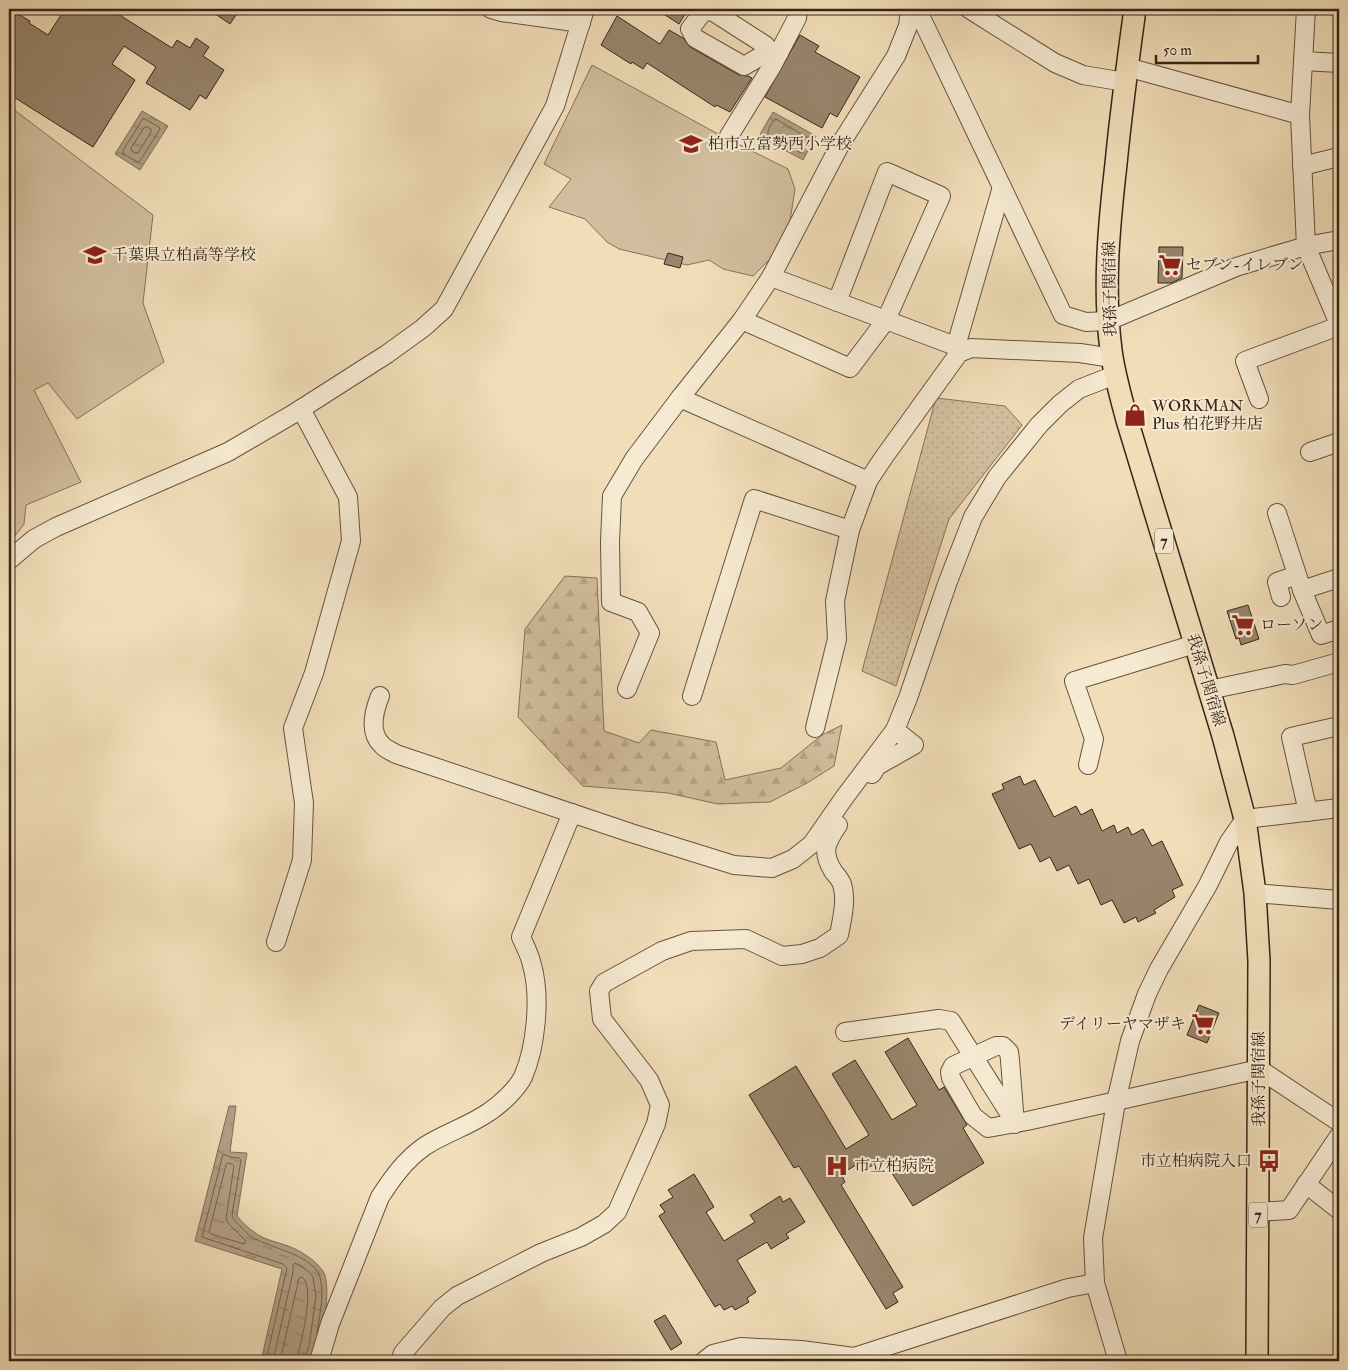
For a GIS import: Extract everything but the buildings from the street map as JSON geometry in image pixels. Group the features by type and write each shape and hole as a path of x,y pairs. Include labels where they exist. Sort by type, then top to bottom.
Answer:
{"main road":[{"name":"我孫子関宿線","path":"1136,9 1126,74 1108,246 1108,321 1114,366 1127,420 1223,736 1245,819 1255,893 1259,961 1257,1361"}],"street":[{"path":"9,560 34,539 56,527 228,452 301,409 387,354 424,328 444,308 555,106 583,16 501,12 491,9"},
{"path":"729,136 774,52 797,18 798,9"},
{"path":"628,689 650,633 638,612 611,602 610,542 612,496 634,459 742,320 770,277 841,143 896,56 908,26 910,9"},
{"path":"917,9 1063,315 1086,322 1108,321 1236,268 1306,246 1339,240"},
{"path":"969,9 1055,63 1083,75 1126,74 1300,115"},
{"path":"1259,399 1245,361 1339,325 1306,246 1300,115 1306,9"},
{"path":"1303,61 1339,63"},
{"path":"1302,166 1339,157"},
{"path":"742,320 850,368 886,320 941,196 887,172 837,302"},
{"path":"815,728 837,639 835,601 850,530 868,481 961,348 1002,187"},
{"path":"770,277 961,348 1080,353 1114,366"},
{"path":"380,696 373,720 375,733 382,745 396,754 734,865 772,868 793,859 812,844 895,730 972,517 997,477 1039,425 1060,404 1114,366"},
{"path":"680,398 868,481"},
{"path":"276,942 302,860 304,803 293,728 314,673 351,541 348,497 301,409"},
{"path":"1310,452 1339,442"},
{"path":"692,696 754,499 850,530"},
{"path":"1277,513 1300,583 1321,635 1339,629"},
{"path":"1281,597 1276,582 1300,583 1339,578"},
{"path":"1088,765 1094,738 1074,681 1195,644"},
{"path":"1209,690 1285,674 1293,675 1339,662"},
{"path":"1308,812 1291,737 1339,726"},
{"path":"400,1361 403,1353 442,1308 457,1296 541,1253 581,1237 604,1224 617,1212 656,1124 660,1105 649,1080 602,1019 598,991 604,983 662,951 690,941 746,939 782,956 802,954 820,948 839,935 844,901 842,884 828,862 825,852 828,839 877,766 914,745 895,730"},
{"path":"1118,1361 1094,1283 1093,1238 1116,1102 1130,1041 1146,994 1208,885 1229,842 1245,819 1339,808"},
{"path":"319,1361 330,1324 377,1206 392,1178 407,1161 426,1146 488,1113 522,1079 530,1057 537,1001 532,965 521,937 572,813"},
{"path":"1255,893 1339,900"},
{"path":"844,1032 938,1019 951,1021 1015,1124"},
{"path":"1015,1124 1009,1052 1003,1046 996,1046 953,1066 950,1072 951,1078 974,1116 988,1128 1015,1124 1259,1069 1339,1122"},
{"path":"1258,1212 1289,1210 1339,1136"},
{"path":"1306,1184 1339,1210"},
{"path":"704,1361 714,1354 741,1347 801,1350 855,1359 1068,1288 1094,1283"}],"green space":[{"path":"592,65 718,134 788,169 795,189 790,221 772,257 753,276 723,269 709,260 687,265 619,249 607,242 585,219 549,207 571,179 544,164"},
{"path":"9,106 153,215 143,303 164,362 77,419 48,383 34,390 81,482 26,505 24,524 9,544"},
{"path":"936,398 1005,406 1022,425 949,519 896,686 862,671"},
{"path":"565,576 597,578 604,731 639,743 651,730 716,742 725,780 781,768 822,735 842,725 834,766 807,783 770,802 718,804 668,793 583,786 518,717 525,629"}],"water":[{"path":"142,111 168,126 140,170 115,154"},
{"path":"773,112 816,136 803,160 759,136"},
{"path":"229,1106 236,1106 230,1152 247,1153 237,1216 258,1235 293,1248 310,1258 320,1267 326,1278 325,1315 315,1361 261,1361 282,1269 195,1241"}],"place":[{"name":"柏市立富勢西小学校","path":"691,144"},
{"name":"千葉県立柏高等学校","path":"95,255"},
{"name":"セブン-イレブン","path":"1170,265"},
{"name":"WORKMAN Plus 柏花野井店","path":"1135,415"},
{"name":"ローソン","path":"1243,625"},
{"name":"デイリーヤマザキ","path":"1203,1024"},
{"name":"市立柏病院入口","path":"1269,1161"},
{"name":"市立柏病院","path":"837,1166"}]}
